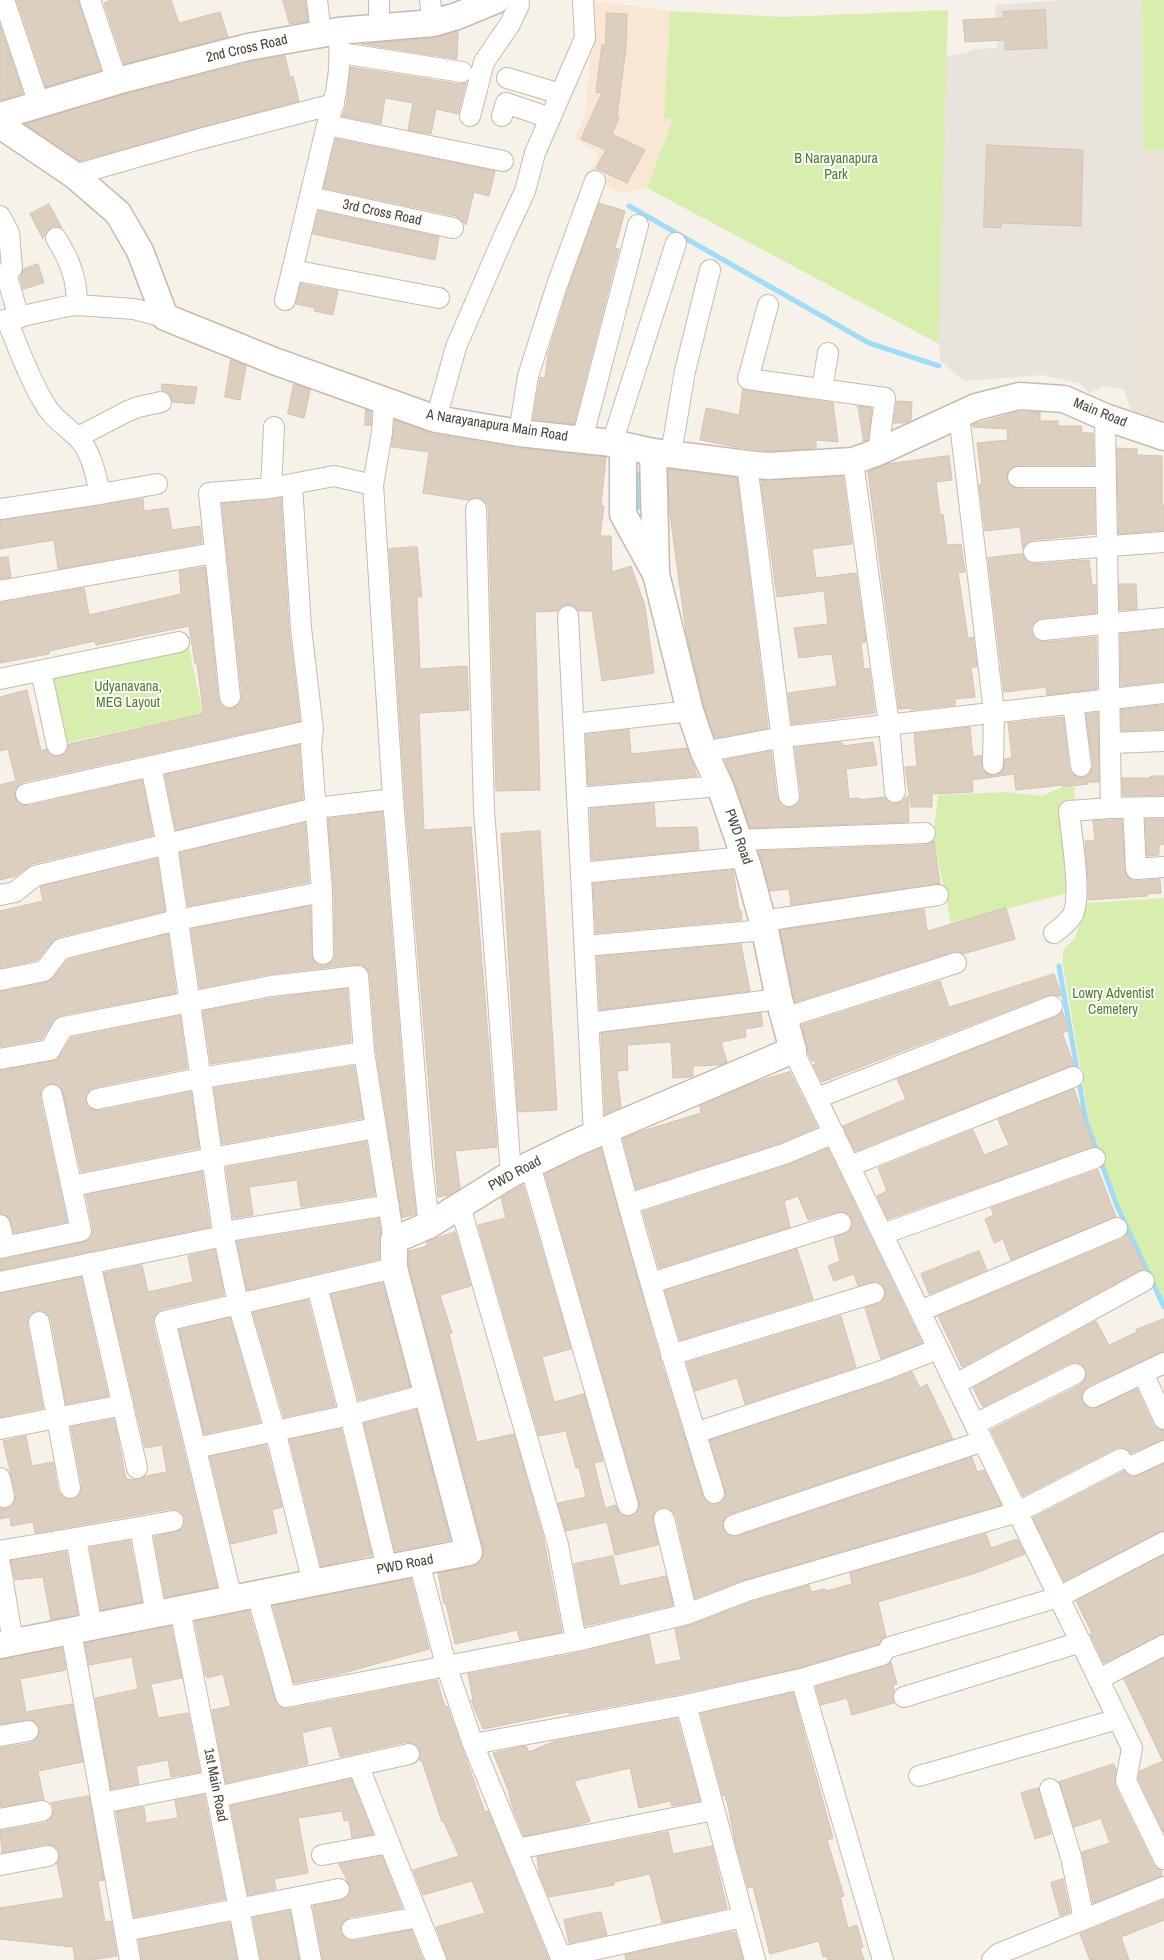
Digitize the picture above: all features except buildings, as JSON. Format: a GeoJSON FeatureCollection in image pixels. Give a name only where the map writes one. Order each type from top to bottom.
{"type":"FeatureCollection","features":[{"type":"Feature","properties":{"kind":"street"},"geometry":{"type":"LineString","coordinates":[[4,0],[39,104]]}},
{"type":"Feature","properties":{"kind":"street"},"geometry":{"type":"LineString","coordinates":[[90,0],[117,81]]}},
{"type":"Feature","properties":{"kind":"street"},"geometry":{"type":"LineString","coordinates":[[285,300],[327,125],[334,104],[333,39],[316,0]]}},
{"type":"Feature","properties":{"kind":"street"},"geometry":{"type":"LineString","coordinates":[[379,0],[379,26]]}},
{"type":"Feature","properties":{"kind":"street"},"geometry":{"type":"LineString","coordinates":[[470,116],[484,62],[510,24],[518,5],[518,0]]}},
{"type":"Feature","properties":{"kind":"street"},"geometry":{"type":"LineString","coordinates":[[436,419],[456,347],[525,191],[535,153],[586,38],[583,0]]}},
{"type":"Feature","properties":{"kind":"street","name":"2nd Cross Road"},"geometry":{"type":"LineString","coordinates":[[0,116],[117,81],[248,47],[333,39],[432,11],[457,16],[487,2]]}},
{"type":"Feature","properties":{"kind":"street"},"geometry":{"type":"LineString","coordinates":[[333,39],[462,72]]}},
{"type":"Feature","properties":{"kind":"street"},"geometry":{"type":"LineString","coordinates":[[512,73],[561,94]]}},
{"type":"Feature","properties":{"kind":"street"},"geometry":{"type":"LineString","coordinates":[[502,116],[506,103],[550,118]]}},
{"type":"Feature","properties":{"kind":"street"},"geometry":{"type":"LineString","coordinates":[[74,175],[200,139],[334,104]]}},
{"type":"Feature","properties":{"kind":"street"},"geometry":{"type":"LineString","coordinates":[[0,125],[74,175],[118,213],[140,250],[165,317]]}},
{"type":"Feature","properties":{"kind":"street"},"geometry":{"type":"LineString","coordinates":[[327,125],[503,161]]}},
{"type":"Feature","properties":{"kind":"street"},"geometry":{"type":"LineString","coordinates":[[519,432],[528,376],[557,285],[595,181]]}},
{"type":"Feature","properties":{"kind":"street","name":"3rd Cross Road"},"geometry":{"type":"LineString","coordinates":[[310,197],[453,228]]}},
{"type":"Feature","properties":{"kind":"street"},"geometry":{"type":"LineString","coordinates":[[0,216],[9,232],[12,268],[6,273],[9,320],[43,401],[55,419],[78,437],[85,446],[98,480],[100,494]]}},
{"type":"Feature","properties":{"kind":"street"},"geometry":{"type":"LineString","coordinates":[[582,440],[638,225]]}},
{"type":"Feature","properties":{"kind":"street"},"geometry":{"type":"LineString","coordinates":[[56,238],[68,258],[76,287],[77,305]]}},
{"type":"Feature","properties":{"kind":"street"},"geometry":{"type":"LineString","coordinates":[[618,445],[676,243]]}},
{"type":"Feature","properties":{"kind":"street"},"geometry":{"type":"LineString","coordinates":[[292,270],[439,298]]}},
{"type":"Feature","properties":{"kind":"street"},"geometry":{"type":"LineString","coordinates":[[656,574],[662,453],[710,270]]}},
{"type":"Feature","properties":{"kind":"street"},"geometry":{"type":"LineString","coordinates":[[9,320],[77,305],[134,308],[165,317]]}},
{"type":"Feature","properties":{"kind":"street"},"geometry":{"type":"LineString","coordinates":[[768,305],[748,379],[885,398],[878,452]]}},
{"type":"Feature","properties":{"kind":"street","name":"A Narayanapura Main Road"},"geometry":{"type":"LineString","coordinates":[[165,317],[274,361],[384,402],[436,419],[747,464],[768,466],[853,461],[878,452],[967,411]]}},
{"type":"Feature","properties":{"kind":"street"},"geometry":{"type":"LineString","coordinates":[[822,389],[828,353]]}},
{"type":"Feature","properties":{"kind":"street","name":"Main Road"},"geometry":{"type":"LineString","coordinates":[[967,411],[1019,396],[1064,399],[1105,417],[1164,437]]}},
{"type":"Feature","properties":{"kind":"street"},"geometry":{"type":"LineString","coordinates":[[78,437],[133,409],[161,402]]}},
{"type":"Feature","properties":{"kind":"street"},"geometry":{"type":"LineString","coordinates":[[384,402],[382,432],[373,484],[393,799],[422,1165],[429,1225]]}},
{"type":"Feature","properties":{"kind":"street"},"geometry":{"type":"LineString","coordinates":[[967,411],[994,712],[993,764]]}},
{"type":"Feature","properties":{"kind":"street"},"geometry":{"type":"LineString","coordinates":[[1105,417],[1111,808]]}},
{"type":"Feature","properties":{"kind":"street"},"geometry":{"type":"LineString","coordinates":[[270,488],[274,427]]}},
{"type":"Feature","properties":{"kind":"street","name":"PWD Road"},"geometry":{"type":"LineString","coordinates":[[6,1643],[469,1552],[394,1268],[394,1240],[429,1225],[521,1170],[601,1132],[793,1050],[764,925],[742,848],[690,711],[656,574],[623,514],[618,445]]}},
{"type":"Feature","properties":{"kind":"street"},"geometry":{"type":"LineString","coordinates":[[853,461],[889,726],[895,792]]}},
{"type":"Feature","properties":{"kind":"street"},"geometry":{"type":"LineString","coordinates":[[747,464],[790,796]]}},
{"type":"Feature","properties":{"kind":"street"},"geometry":{"type":"LineString","coordinates":[[230,698],[209,492],[270,488],[334,476],[373,484]]}},
{"type":"Feature","properties":{"kind":"street"},"geometry":{"type":"LineString","coordinates":[[1018,477],[1106,477]]}},
{"type":"Feature","properties":{"kind":"street"},"geometry":{"type":"LineString","coordinates":[[0,509],[157,484]]}},
{"type":"Feature","properties":{"kind":"street"},"geometry":{"type":"LineString","coordinates":[[292,485],[301,628],[313,730],[311,746],[322,892],[323,954]]}},
{"type":"Feature","properties":{"kind":"street"},"geometry":{"type":"LineString","coordinates":[[476,509],[484,810],[521,1170],[628,1505]]}},
{"type":"Feature","properties":{"kind":"street"},"geometry":{"type":"LineString","coordinates":[[1034,552],[1164,542]]}},
{"type":"Feature","properties":{"kind":"street"},"geometry":{"type":"LineString","coordinates":[[0,591],[214,553]]}},
{"type":"Feature","properties":{"kind":"street"},"geometry":{"type":"LineString","coordinates":[[568,616],[589,1023],[601,1132],[628,1204],[671,1355],[714,1493]]}},
{"type":"Feature","properties":{"kind":"street"},"geometry":{"type":"LineString","coordinates":[[1042,630],[1164,618]]}},
{"type":"Feature","properties":{"kind":"street"},"geometry":{"type":"LineString","coordinates":[[0,680],[179,642]]}},
{"type":"Feature","properties":{"kind":"street"},"geometry":{"type":"LineString","coordinates":[[41,671],[56,745]]}},
{"type":"Feature","properties":{"kind":"street"},"geometry":{"type":"LineString","coordinates":[[704,752],[783,737],[1164,693]]}},
{"type":"Feature","properties":{"kind":"street"},"geometry":{"type":"LineString","coordinates":[[1073,703],[1081,766]]}},
{"type":"Feature","properties":{"kind":"street"},"geometry":{"type":"LineString","coordinates":[[574,724],[690,711]]}},
{"type":"Feature","properties":{"kind":"street"},"geometry":{"type":"LineString","coordinates":[[26,794],[313,730]]}},
{"type":"Feature","properties":{"kind":"street"},"geometry":{"type":"LineString","coordinates":[[1110,743],[1164,741]]}},
{"type":"Feature","properties":{"kind":"street"},"geometry":{"type":"LineString","coordinates":[[151,766],[167,845],[224,1234],[238,1304],[275,1430],[313,1583]]}},
{"type":"Feature","properties":{"kind":"street"},"geometry":{"type":"LineString","coordinates":[[577,798],[720,786]]}},
{"type":"Feature","properties":{"kind":"street"},"geometry":{"type":"LineString","coordinates":[[0,896],[15,892],[35,876],[316,808],[393,799]]}},
{"type":"Feature","properties":{"kind":"street"},"geometry":{"type":"LineString","coordinates":[[1054,932],[1073,915],[1076,901],[1075,864],[1069,811],[1164,807]]}},
{"type":"Feature","properties":{"kind":"street"},"geometry":{"type":"LineString","coordinates":[[1133,808],[1136,869],[1164,867]]}},
{"type":"Feature","properties":{"kind":"street"},"geometry":{"type":"LineString","coordinates":[[581,873],[742,848],[925,833]]}},
{"type":"Feature","properties":{"kind":"street"},"geometry":{"type":"LineString","coordinates":[[0,980],[44,971],[61,949],[177,920],[322,892]]}},
{"type":"Feature","properties":{"kind":"street"},"geometry":{"type":"LineString","coordinates":[[585,946],[764,925],[938,895]]}},
{"type":"Feature","properties":{"kind":"street"},"geometry":{"type":"LineString","coordinates":[[589,1023],[782,1009],[956,963]]}},
{"type":"Feature","properties":{"kind":"street"},"geometry":{"type":"LineString","coordinates":[[0,1059],[50,1050],[63,1027],[271,986],[358,976],[364,1052],[394,1240]]}},
{"type":"Feature","properties":{"kind":"street"},"geometry":{"type":"LineString","coordinates":[[816,1098],[1052,1006]]}},
{"type":"Feature","properties":{"kind":"street"},"geometry":{"type":"LineString","coordinates":[[793,1050],[1132,1748],[1126,1781],[1164,1859]]}},
{"type":"Feature","properties":{"kind":"street"},"geometry":{"type":"LineString","coordinates":[[97,1099],[200,1078],[364,1052]]}},
{"type":"Feature","properties":{"kind":"street"},"geometry":{"type":"LineString","coordinates":[[850,1166],[1073,1077]]}},
{"type":"Feature","properties":{"kind":"street"},"geometry":{"type":"LineString","coordinates":[[0,1225],[2,1248],[82,1231],[52,1095]]}},
{"type":"Feature","properties":{"kind":"street"},"geometry":{"type":"LineString","coordinates":[[72,1186],[376,1128]]}},
{"type":"Feature","properties":{"kind":"street"},"geometry":{"type":"LineString","coordinates":[[628,1204],[784,1154],[834,1133]]}},
{"type":"Feature","properties":{"kind":"street"},"geometry":{"type":"LineString","coordinates":[[883,1234],[1095,1158]]}},
{"type":"Feature","properties":{"kind":"street"},"geometry":{"type":"LineString","coordinates":[[0,1282],[298,1218],[389,1205]]}},
{"type":"Feature","properties":{"kind":"street"},"geometry":{"type":"LineString","coordinates":[[460,1206],[558,1545],[576,1641]]}},
{"type":"Feature","properties":{"kind":"street"},"geometry":{"type":"LineString","coordinates":[[651,1283],[841,1223]]}},
{"type":"Feature","properties":{"kind":"street"},"geometry":{"type":"LineString","coordinates":[[920,1311],[1117,1228]]}},
{"type":"Feature","properties":{"kind":"street"},"geometry":{"type":"LineString","coordinates":[[90,1263],[137,1468]]}},
{"type":"Feature","properties":{"kind":"street"},"geometry":{"type":"LineString","coordinates":[[232,1599],[166,1321],[394,1268]]}},
{"type":"Feature","properties":{"kind":"street"},"geometry":{"type":"LineString","coordinates":[[956,1384],[1144,1281]]}},
{"type":"Feature","properties":{"kind":"street"},"geometry":{"type":"LineString","coordinates":[[316,1286],[388,1568]]}},
{"type":"Feature","properties":{"kind":"street"},"geometry":{"type":"LineString","coordinates":[[671,1355],[874,1293]]}},
{"type":"Feature","properties":{"kind":"street"},"geometry":{"type":"LineString","coordinates":[[39,1322],[70,1488]]}},
{"type":"Feature","properties":{"kind":"street"},"geometry":{"type":"LineString","coordinates":[[696,1433],[879,1372],[938,1349]]}},
{"type":"Feature","properties":{"kind":"street"},"geometry":{"type":"LineString","coordinates":[[1093,1397],[1164,1363]]}},
{"type":"Feature","properties":{"kind":"street"},"geometry":{"type":"LineString","coordinates":[[1143,1373],[1164,1419]]}},
{"type":"Feature","properties":{"kind":"street"},"geometry":{"type":"LineString","coordinates":[[734,1525],[979,1433],[1075,1374]]}},
{"type":"Feature","properties":{"kind":"street"},"geometry":{"type":"LineString","coordinates":[[196,1448],[350,1415],[428,1394]]}},
{"type":"Feature","properties":{"kind":"street"},"geometry":{"type":"LineString","coordinates":[[0,1429],[123,1405]]}},
{"type":"Feature","properties":{"kind":"street"},"geometry":{"type":"LineString","coordinates":[[257,1594],[286,1697],[576,1641],[687,1614],[748,1591],[1018,1512],[1127,1462],[1164,1451]]}},
{"type":"Feature","properties":{"kind":"street"},"geometry":{"type":"LineString","coordinates":[[664,1519],[687,1614]]}},
{"type":"Feature","properties":{"kind":"street"},"geometry":{"type":"LineString","coordinates":[[0,1552],[173,1521]]}},
{"type":"Feature","properties":{"kind":"street","name":"1st Main Road"},"geometry":{"type":"LineString","coordinates":[[140,1527],[168,1611],[216,1789],[249,1960]]}},
{"type":"Feature","properties":{"kind":"street"},"geometry":{"type":"LineString","coordinates":[[76,1538],[81,1629],[102,1803],[130,1960]]}},
{"type":"Feature","properties":{"kind":"street"},"geometry":{"type":"LineString","coordinates":[[473,1744],[686,1705],[801,1679],[1059,1597],[1164,1542]]}},
{"type":"Feature","properties":{"kind":"street"},"geometry":{"type":"LineString","coordinates":[[419,1562],[446,1665],[473,1744],[562,1958],[743,1917]]}},
{"type":"Feature","properties":{"kind":"street"},"geometry":{"type":"LineString","coordinates":[[0,1564],[6,1643]]}},
{"type":"Feature","properties":{"kind":"street"},"geometry":{"type":"LineString","coordinates":[[904,1697],[1081,1642]]}},
{"type":"Feature","properties":{"kind":"street"},"geometry":{"type":"LineString","coordinates":[[1099,1679],[1164,1645]]}},
{"type":"Feature","properties":{"kind":"street"},"geometry":{"type":"LineString","coordinates":[[801,1679],[883,1960]]}},
{"type":"Feature","properties":{"kind":"street"},"geometry":{"type":"LineString","coordinates":[[686,1705],[755,1960]]}},
{"type":"Feature","properties":{"kind":"street"},"geometry":{"type":"LineString","coordinates":[[919,1776],[1118,1719]]}},
{"type":"Feature","properties":{"kind":"street"},"geometry":{"type":"LineString","coordinates":[[0,1736],[28,1731]]}},
{"type":"Feature","properties":{"kind":"street"},"geometry":{"type":"LineString","coordinates":[[102,1803],[216,1789],[358,1765],[409,1754]]}},
{"type":"Feature","properties":{"kind":"street"},"geometry":{"type":"LineString","coordinates":[[358,1765],[436,1960]]}},
{"type":"Feature","properties":{"kind":"street"},"geometry":{"type":"LineString","coordinates":[[1050,1789],[1071,1857],[1084,1919]]}},
{"type":"Feature","properties":{"kind":"street"},"geometry":{"type":"LineString","coordinates":[[518,1849],[714,1810]]}},
{"type":"Feature","properties":{"kind":"street"},"geometry":{"type":"LineString","coordinates":[[0,1820],[42,1811]]}},
{"type":"Feature","properties":{"kind":"street"},"geometry":{"type":"LineString","coordinates":[[322,1855],[389,1843]]}},
{"type":"Feature","properties":{"kind":"street"},"geometry":{"type":"LineString","coordinates":[[0,1865],[48,1856]]}},
{"type":"Feature","properties":{"kind":"street"},"geometry":{"type":"LineString","coordinates":[[992,1960],[998,1954],[1164,1887]]}},
{"type":"Feature","properties":{"kind":"street"},"geometry":{"type":"LineString","coordinates":[[125,1931],[339,1889]]}},
{"type":"Feature","properties":{"kind":"street"},"geometry":{"type":"LineString","coordinates":[[299,1897],[310,1960]]}},
{"type":"Feature","properties":{"kind":"street"},"geometry":{"type":"LineString","coordinates":[[352,1929],[418,1917]]}},
{"type":"Feature","properties":{"kind":"shaded area"},"geometry":{"type":"Polygon","coordinates":[[[589,0],[670,11],[664,118],[673,119],[647,188],[619,193],[589,174],[600,155],[575,138],[585,116],[593,33],[589,0]]]}},
{"type":"Feature","properties":{"kind":"shaded area"},"geometry":{"type":"Polygon","coordinates":[[[1061,0],[1142,0],[1143,193],[1140,341],[1131,411],[1124,390],[1104,386],[1089,393],[1079,383],[1042,375],[964,381],[940,361],[946,56],[965,53],[974,49],[997,48],[995,5],[1061,0]]]}},
{"type":"Feature","properties":{"kind":"shaded area"},"geometry":{"type":"Polygon","coordinates":[[[1164,150],[1164,421],[1131,411],[1140,341],[1143,151],[1164,150]]]}},
{"type":"Feature","properties":{"kind":"green space"},"geometry":{"type":"Polygon","coordinates":[[[1142,0],[1164,0],[1164,150],[1143,151],[1142,0]]]}},
{"type":"Feature","properties":{"kind":"green space","name":"B Narayanapura Park"},"geometry":{"type":"Polygon","coordinates":[[[948,10],[939,344],[647,188],[673,119],[664,118],[670,11],[783,17],[948,10]]]}},
{"type":"Feature","properties":{"kind":"green space","name":"Udyanavana, MEG Layout"},"geometry":{"type":"Polygon","coordinates":[[[189,648],[203,714],[61,744],[47,678],[189,648]]]}},
{"type":"Feature","properties":{"kind":"green space"},"geometry":{"type":"Polygon","coordinates":[[[1075,787],[1068,893],[951,923],[933,836],[938,795],[1007,792],[1043,796],[1059,788],[1075,787]]]}},
{"type":"Feature","properties":{"kind":"green space","name":"Lowry Adventist Cemetery"},"geometry":{"type":"Polygon","coordinates":[[[1164,898],[1164,1303],[1118,1205],[1090,1126],[1063,965],[1063,950],[1075,938],[1087,903],[1164,898]]]}},
{"type":"Feature","properties":{"kind":"water"},"geometry":{"type":"Polygon","coordinates":[[[633,471],[648,473],[652,509],[629,510],[633,471]]]}},
{"type":"Feature","properties":{"kind":"waterway"},"geometry":{"type":"LineString","coordinates":[[629,206],[869,343],[939,366]]}},
{"type":"Feature","properties":{"kind":"waterway"},"geometry":{"type":"LineString","coordinates":[[1059,966],[1086,1121],[1117,1206],[1164,1307]]}}]}
